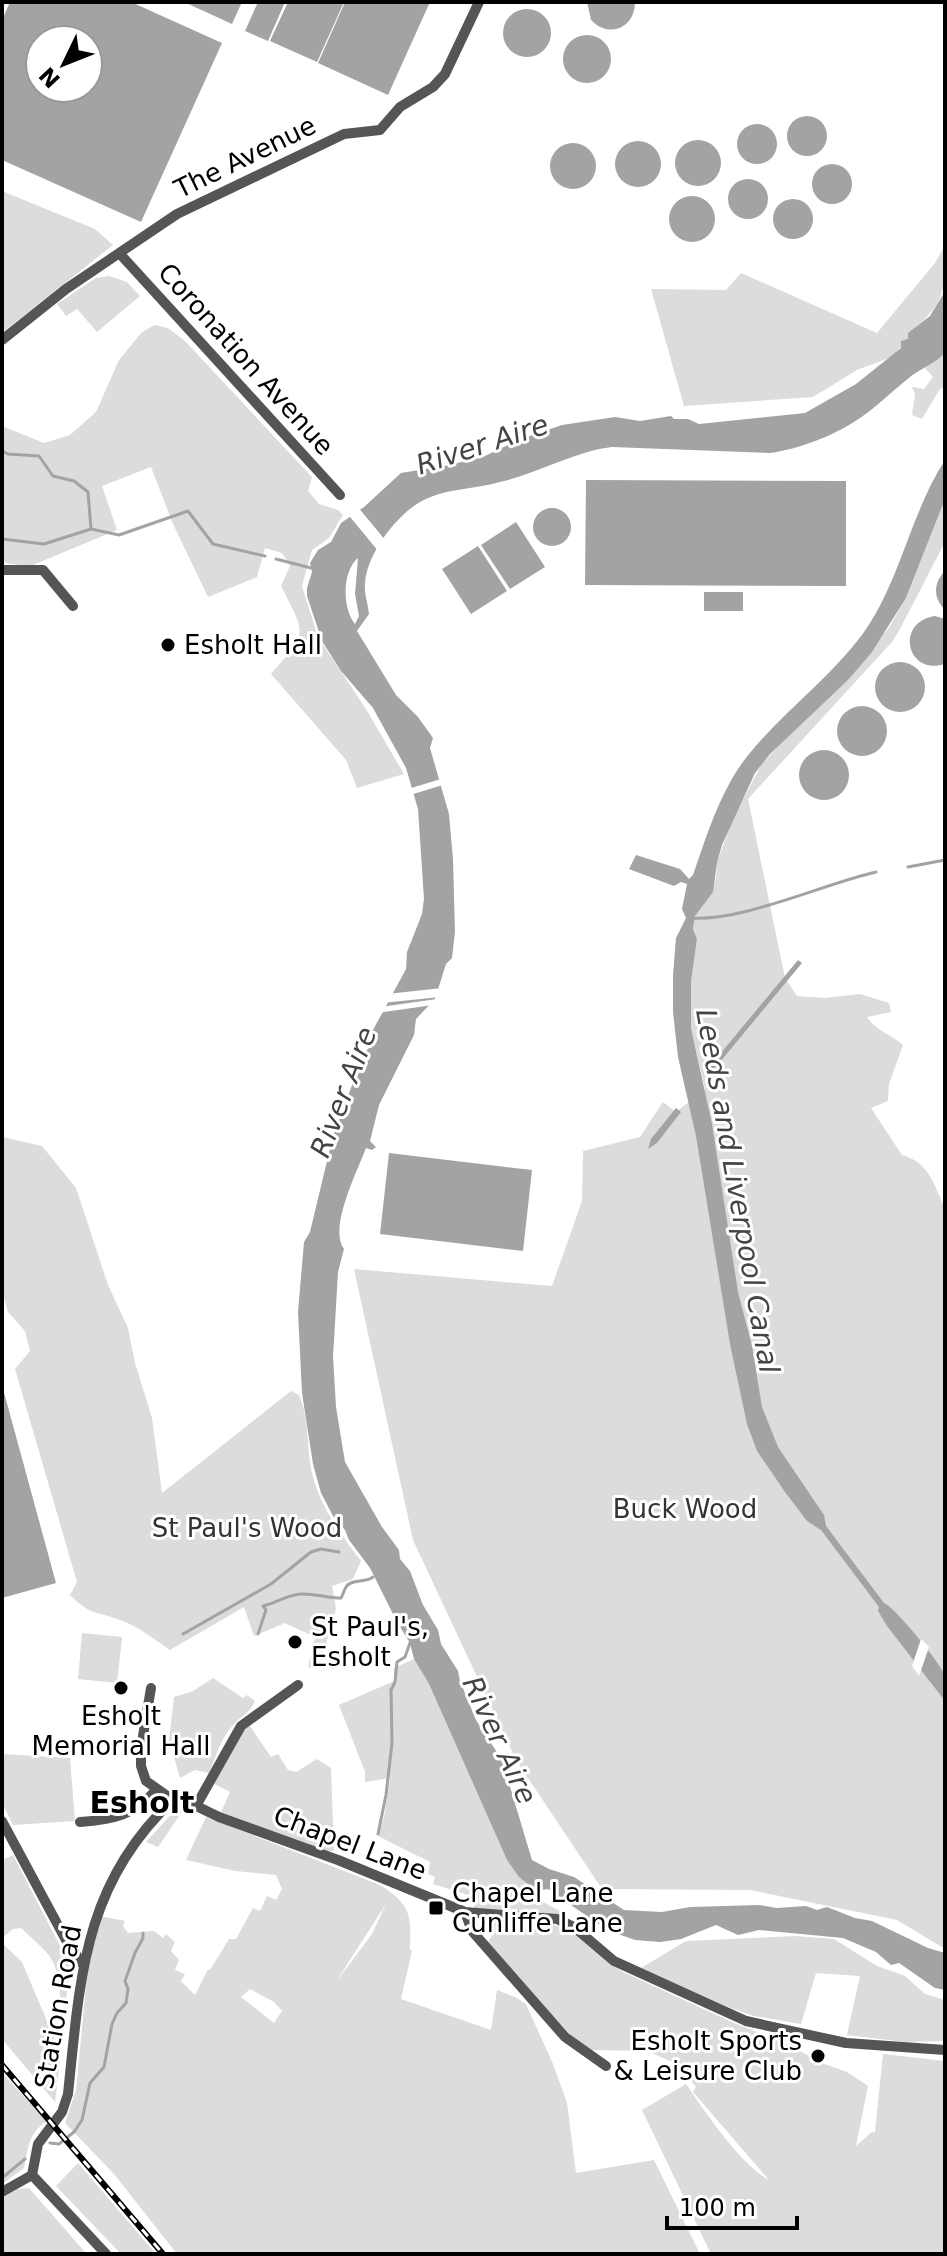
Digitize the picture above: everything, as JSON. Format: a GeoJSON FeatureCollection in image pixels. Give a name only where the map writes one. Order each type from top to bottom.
{"type":"FeatureCollection","features":[{"type":"Feature","properties":{"kind":"street","name":"The Avenue"},"geometry":{"type":"LineString","coordinates":[[2,340],[66,289],[177,214],[344,134],[380,130],[400,107],[433,87],[445,74],[479,2]]}},
{"type":"Feature","properties":{"kind":"street","name":"Coronation Avenue"},"geometry":{"type":"LineString","coordinates":[[120,254],[340,495]]}},
{"type":"Feature","properties":{"kind":"street"},"geometry":{"type":"LineString","coordinates":[[2,570],[43,570],[73,606]]}},
{"type":"Feature","properties":{"kind":"street"},"geometry":{"type":"LineString","coordinates":[[196,1806],[241,1726],[284,1689],[298,1685]]}},
{"type":"Feature","properties":{"kind":"street"},"geometry":{"type":"LineString","coordinates":[[80,1822],[119,1818],[134,1810],[156,1790],[146,1781],[141,1766],[151,1688]]}},
{"type":"Feature","properties":{"kind":"street","name":"Chapel Lane"},"geometry":{"type":"LineString","coordinates":[[156,1790],[173,1800],[178,1799],[338,1860],[465,1912],[557,1919],[574,1927],[614,1961],[746,2021],[846,2043],[945,2050]]}},
{"type":"Feature","properties":{"kind":"street","name":"Station Road"},"geometry":{"type":"LineString","coordinates":[[32,2175],[38,2144],[62,2112],[68,2094],[84,1966],[97,1910],[128,1853],[173,1800]]}},
{"type":"Feature","properties":{"kind":"street"},"geometry":{"type":"LineString","coordinates":[[2,1821],[59,1929],[84,1966]]}},
{"type":"Feature","properties":{"kind":"street"},"geometry":{"type":"LineString","coordinates":[[465,1912],[472,1931],[565,2037],[606,2066]]}},
{"type":"Feature","properties":{"kind":"street"},"geometry":{"type":"LineString","coordinates":[[2,2192],[32,2175],[106,2254]]}},
{"type":"Feature","properties":{"kind":"green space"},"geometry":{"type":"Polygon","coordinates":[[[2,191],[95,229],[113,245],[2,333],[2,191]]]}},
{"type":"Feature","properties":{"kind":"green space"},"geometry":{"type":"Polygon","coordinates":[[[945,246],[941,296],[892,357],[857,370],[813,397],[684,406],[651,289],[726,290],[741,273],[877,333],[935,263],[945,246]]]}},
{"type":"Feature","properties":{"kind":"green space"},"geometry":{"type":"Polygon","coordinates":[[[109,276],[127,282],[140,296],[97,332],[77,309],[66,316],[57,304],[96,278],[109,276]]]}},
{"type":"Feature","properties":{"kind":"green space"},"geometry":{"type":"Polygon","coordinates":[[[155,325],[168,328],[185,341],[312,477],[308,491],[319,504],[338,510],[343,515],[329,538],[312,550],[302,586],[318,637],[404,774],[357,788],[346,760],[271,674],[292,649],[300,633],[299,624],[281,586],[290,566],[282,553],[265,548],[257,577],[208,597],[173,524],[151,467],[102,486],[117,530],[28,567],[2,562],[2,426],[44,443],[70,435],[96,412],[119,360],[142,332],[155,325]]]}},
{"type":"Feature","properties":{"kind":"green space"},"geometry":{"type":"Polygon","coordinates":[[[945,353],[945,388],[940,389],[922,419],[912,415],[915,394],[912,387],[924,389],[933,377],[925,368],[945,353]]]}},
{"type":"Feature","properties":{"kind":"green space","name":"Buck Wood"},"geometry":{"type":"Polygon","coordinates":[[[945,499],[945,542],[892,642],[748,799],[785,978],[797,996],[824,998],[860,994],[889,1003],[891,1012],[867,1017],[903,1045],[889,1084],[888,1101],[871,1108],[902,1155],[925,1169],[945,1209],[945,1949],[897,1920],[750,1890],[602,1889],[516,1760],[413,1540],[354,1269],[552,1286],[582,1201],[583,1151],[640,1137],[663,1102],[676,1112],[705,1089],[691,1028],[691,982],[697,939],[693,929],[695,916],[716,880],[717,863],[732,821],[761,765],[790,733],[849,679],[890,626],[906,598],[945,499]]]}},
{"type":"Feature","properties":{"kind":"green space","name":"St Paul's Wood"},"geometry":{"type":"Polygon","coordinates":[[[2,1137],[42,1146],[76,1188],[108,1285],[128,1328],[152,1418],[162,1493],[291,1391],[299,1395],[317,1489],[337,1527],[361,1561],[353,1579],[332,1586],[336,1609],[322,1658],[318,1656],[311,1668],[308,1667],[315,1637],[285,1623],[254,1636],[244,1607],[170,1650],[133,1626],[88,1610],[70,1595],[77,1582],[15,1369],[30,1351],[25,1331],[8,1312],[2,1291],[2,1137]]]}},
{"type":"Feature","properties":{"kind":"green space"},"geometry":{"type":"Polygon","coordinates":[[[82,1633],[122,1637],[117,1683],[78,1679],[82,1633]]]}},
{"type":"Feature","properties":{"kind":"green space"},"geometry":{"type":"Polygon","coordinates":[[[414,1659],[429,1684],[507,1860],[527,1885],[536,1891],[531,1896],[560,1911],[558,1916],[535,1911],[474,1910],[474,1897],[433,1884],[435,1877],[428,1874],[430,1862],[378,1836],[390,1778],[365,1782],[365,1772],[339,1705],[394,1681],[394,1668],[414,1659]]]}},
{"type":"Feature","properties":{"kind":"green space"},"geometry":{"type":"Polygon","coordinates":[[[213,1678],[243,1698],[247,1695],[255,1701],[225,1736],[209,1773],[195,1770],[180,1778],[169,1740],[174,1697],[193,1691],[213,1678]]]}},
{"type":"Feature","properties":{"kind":"green space"},"geometry":{"type":"Polygon","coordinates":[[[250,1726],[271,1757],[278,1754],[288,1770],[296,1772],[317,1759],[331,1768],[334,1851],[326,1851],[221,1812],[230,1792],[214,1784],[243,1730],[250,1726]]]}},
{"type":"Feature","properties":{"kind":"green space"},"geometry":{"type":"Polygon","coordinates":[[[2,1754],[70,1758],[75,1821],[13,1825],[2,1803],[2,1754]]]}},
{"type":"Feature","properties":{"kind":"green space"},"geometry":{"type":"Polygon","coordinates":[[[186,1806],[158,1847],[146,1842],[177,1808],[186,1806]]]}},
{"type":"Feature","properties":{"kind":"green space"},"geometry":{"type":"Polygon","coordinates":[[[206,1817],[380,1885],[390,1892],[407,1911],[410,1927],[412,1951],[401,1999],[491,2030],[497,1990],[526,2004],[567,2103],[576,2173],[654,2160],[700,2254],[177,2254],[114,2174],[65,2123],[76,2090],[87,1975],[100,1916],[125,1921],[123,1926],[128,1933],[154,1931],[163,1938],[166,1934],[175,1942],[171,1951],[179,1960],[175,1970],[185,1974],[181,1981],[195,1995],[208,1969],[229,1939],[236,1939],[253,1908],[260,1911],[267,1896],[276,1900],[282,1889],[276,1875],[235,1871],[186,1860],[206,1817]],[[386,1904],[339,1977],[339,1978],[372,1934],[386,1904]],[[250,1989],[241,1997],[274,2023],[282,2011],[274,2002],[250,1989]]]}},
{"type":"Feature","properties":{"kind":"green space"},"geometry":{"type":"Polygon","coordinates":[[[13,1855],[71,1967],[65,2004],[61,2003],[55,1967],[41,1946],[21,1928],[13,1929],[2,1938],[2,1860],[13,1855]]]}},
{"type":"Feature","properties":{"kind":"green space"},"geometry":{"type":"Polygon","coordinates":[[[490,1919],[543,1923],[564,1928],[586,1941],[623,1972],[847,2072],[868,2086],[856,2146],[875,2132],[883,2054],[945,2061],[945,2254],[711,2254],[642,2110],[686,2084],[735,2150],[769,2180],[693,2092],[696,2087],[677,2064],[647,2051],[591,2050],[574,2039],[487,1944],[493,1934],[490,1919]]]}},
{"type":"Feature","properties":{"kind":"green space"},"geometry":{"type":"Polygon","coordinates":[[[795,1936],[834,1939],[877,1966],[905,1976],[925,1994],[945,2000],[945,2041],[905,2042],[847,2035],[860,1976],[816,1973],[801,2024],[754,2016],[728,2007],[641,1968],[686,1941],[795,1936]]]}},
{"type":"Feature","properties":{"kind":"green space"},"geometry":{"type":"Polygon","coordinates":[[[2,1943],[22,1962],[61,2054],[55,2102],[2,2039],[2,1943]]]}},
{"type":"Feature","properties":{"kind":"green space"},"geometry":{"type":"Polygon","coordinates":[[[2,2073],[47,2121],[32,2136],[24,2168],[2,2184],[2,2073]]]}},
{"type":"Feature","properties":{"kind":"green space"},"geometry":{"type":"Polygon","coordinates":[[[78,2163],[156,2254],[121,2254],[56,2186],[78,2163]]]}},
{"type":"Feature","properties":{"kind":"green space"},"geometry":{"type":"Polygon","coordinates":[[[29,2188],[87,2254],[2,2254],[2,2198],[18,2189],[29,2188]]]}},
{"type":"Feature","properties":{"kind":"shaded area"},"geometry":{"type":"Polygon","coordinates":[[[10,2],[131,2],[222,43],[141,222],[2,160],[2,20],[10,2]]]}},
{"type":"Feature","properties":{"kind":"shaded area"},"geometry":{"type":"Polygon","coordinates":[[[184,2],[242,2],[232,24],[184,2]]]}},
{"type":"Feature","properties":{"kind":"shaded area"},"geometry":{"type":"Polygon","coordinates":[[[258,2],[285,2],[268,41],[245,31],[258,2]]]}},
{"type":"Feature","properties":{"kind":"shaded area"},"geometry":{"type":"Polygon","coordinates":[[[288,2],[344,2],[317,62],[270,41],[288,2]]]}},
{"type":"Feature","properties":{"kind":"shaded area"},"geometry":{"type":"Polygon","coordinates":[[[345,2],[430,2],[388,95],[318,63],[345,2]]]}},
{"type":"Feature","properties":{"kind":"shaded area"},"geometry":{"type":"Polygon","coordinates":[[[587,2],[635,2],[631,18],[613,30],[598,26],[591,20],[587,2]]]}},
{"type":"Feature","properties":{"kind":"shaded area"},"geometry":{"type":"Polygon","coordinates":[[[527,9],[536,10],[544,16],[550,24],[550,42],[544,50],[536,56],[527,57],[518,56],[510,50],[504,42],[503,33],[504,24],[510,16],[518,10],[527,9]]]}},
{"type":"Feature","properties":{"kind":"shaded area"},"geometry":{"type":"Polygon","coordinates":[[[587,35],[596,36],[604,42],[610,50],[610,68],[604,76],[596,82],[587,83],[578,82],[570,76],[564,68],[563,59],[564,50],[570,42],[578,36],[587,35]]]}},
{"type":"Feature","properties":{"kind":"shaded area"},"geometry":{"type":"Polygon","coordinates":[[[807,116],[821,122],[827,136],[821,150],[807,156],[793,150],[787,136],[793,122],[807,116]]]}},
{"type":"Feature","properties":{"kind":"shaded area"},"geometry":{"type":"Polygon","coordinates":[[[757,124],[771,130],[777,144],[771,158],[757,164],[743,158],[737,144],[743,130],[757,124]]]}},
{"type":"Feature","properties":{"kind":"shaded area"},"geometry":{"type":"Polygon","coordinates":[[[698,140],[714,147],[721,163],[714,179],[698,186],[682,179],[675,163],[682,147],[698,140]]]}},
{"type":"Feature","properties":{"kind":"shaded area"},"geometry":{"type":"Polygon","coordinates":[[[638,141],[654,148],[661,164],[654,180],[638,187],[622,180],[615,164],[622,148],[638,141]]]}},
{"type":"Feature","properties":{"kind":"shaded area"},"geometry":{"type":"Polygon","coordinates":[[[573,143],[589,150],[596,166],[589,182],[573,189],[557,182],[550,166],[557,150],[573,143]]]}},
{"type":"Feature","properties":{"kind":"shaded area"},"geometry":{"type":"Polygon","coordinates":[[[832,164],[846,170],[852,184],[846,198],[832,204],[818,198],[812,184],[818,170],[832,164]]]}},
{"type":"Feature","properties":{"kind":"shaded area"},"geometry":{"type":"Polygon","coordinates":[[[748,179],[762,185],[768,199],[762,213],[748,219],[734,213],[728,199],[734,185],[748,179]]]}},
{"type":"Feature","properties":{"kind":"shaded area"},"geometry":{"type":"Polygon","coordinates":[[[692,196],[708,203],[715,219],[708,235],[692,242],[676,235],[669,219],[676,203],[692,196]]]}},
{"type":"Feature","properties":{"kind":"shaded area"},"geometry":{"type":"Polygon","coordinates":[[[793,199],[807,205],[813,219],[807,233],[793,239],[779,233],[773,219],[779,205],[793,199]]]}},
{"type":"Feature","properties":{"kind":"shaded area","name":"River Aire"},"geometry":{"type":"Polygon","coordinates":[[[945,291],[945,353],[864,415],[827,436],[770,453],[599,449],[513,479],[428,498],[396,522],[371,559],[365,584],[369,614],[357,631],[396,695],[433,738],[430,748],[449,814],[455,932],[452,958],[446,964],[435,999],[416,1019],[414,1035],[379,1105],[370,1141],[376,1147],[372,1150],[366,1148],[346,1199],[340,1227],[344,1249],[338,1272],[333,1357],[336,1407],[345,1462],[382,1527],[399,1550],[400,1559],[410,1571],[423,1605],[438,1630],[441,1644],[458,1671],[476,1720],[502,1760],[532,1860],[574,1877],[624,1910],[662,1912],[690,1907],[806,1906],[817,1910],[827,1907],[872,1921],[945,1953],[945,1990],[935,1988],[899,1963],[891,1965],[876,1952],[843,1938],[759,1930],[738,1935],[716,1925],[681,1939],[660,1942],[635,1940],[607,1930],[548,1889],[536,1891],[519,1877],[507,1860],[429,1684],[414,1659],[410,1643],[370,1568],[333,1516],[321,1493],[313,1464],[302,1393],[298,1312],[304,1242],[310,1232],[333,1136],[364,1053],[369,1048],[373,1030],[406,969],[407,952],[422,914],[424,899],[418,809],[406,768],[373,708],[341,671],[322,641],[307,596],[312,572],[310,563],[318,550],[331,542],[341,523],[364,507],[401,473],[483,457],[518,440],[562,425],[615,417],[640,421],[671,416],[699,424],[805,413],[856,384],[901,348],[901,341],[908,339],[908,333],[930,316],[945,291]],[[358,558],[349,572],[346,590],[348,609],[355,624],[359,616],[355,594],[358,558]]]}},
{"type":"Feature","properties":{"kind":"shaded area"},"geometry":{"type":"Polygon","coordinates":[[[945,460],[945,499],[906,598],[872,652],[849,679],[770,754],[755,773],[722,845],[713,892],[695,916],[693,929],[697,939],[691,982],[691,1028],[712,1124],[738,1292],[752,1346],[762,1407],[778,1447],[824,1515],[826,1526],[884,1603],[907,1625],[942,1670],[946,1679],[945,1701],[887,1626],[878,1611],[879,1607],[821,1530],[807,1521],[757,1451],[747,1424],[730,1344],[696,1136],[678,1057],[673,975],[676,938],[686,918],[682,909],[687,884],[681,882],[674,886],[629,869],[636,855],[680,869],[689,879],[693,875],[716,812],[739,767],[762,739],[849,651],[875,615],[945,460]]]}},
{"type":"Feature","properties":{"kind":"shaded area"},"geometry":{"type":"Polygon","coordinates":[[[586,480],[846,481],[846,586],[585,585],[586,480]]]}},
{"type":"Feature","properties":{"kind":"shaded area"},"geometry":{"type":"Polygon","coordinates":[[[552,508],[565,514],[571,527],[565,540],[552,546],[539,540],[533,527],[539,514],[552,508]]]}},
{"type":"Feature","properties":{"kind":"shaded area"},"geometry":{"type":"Polygon","coordinates":[[[516,522],[545,567],[510,589],[481,545],[516,522]]]}},
{"type":"Feature","properties":{"kind":"shaded area"},"geometry":{"type":"Polygon","coordinates":[[[478,546],[507,591],[471,614],[442,569],[478,546]]]}},
{"type":"Feature","properties":{"kind":"shaded area"},"geometry":{"type":"Polygon","coordinates":[[[945,571],[945,610],[938,601],[936,590],[938,580],[945,571]]]}},
{"type":"Feature","properties":{"kind":"shaded area"},"geometry":{"type":"Polygon","coordinates":[[[704,592],[743,592],[743,611],[704,611],[704,592]]]}},
{"type":"Feature","properties":{"kind":"shaded area"},"geometry":{"type":"Polygon","coordinates":[[[935,616],[945,619],[945,664],[932,666],[914,656],[910,637],[922,620],[935,616]]]}},
{"type":"Feature","properties":{"kind":"shaded area"},"geometry":{"type":"Polygon","coordinates":[[[900,662],[918,669],[925,687],[918,705],[900,712],[882,705],[875,687],[882,669],[900,662]]]}},
{"type":"Feature","properties":{"kind":"shaded area"},"geometry":{"type":"Polygon","coordinates":[[[862,706],[880,713],[887,731],[880,749],[862,756],[844,749],[837,731],[844,713],[862,706]]]}},
{"type":"Feature","properties":{"kind":"shaded area"},"geometry":{"type":"Polygon","coordinates":[[[824,750],[842,757],[849,775],[842,793],[824,800],[806,793],[799,775],[806,757],[824,750]]]}},
{"type":"Feature","properties":{"kind":"shaded area"},"geometry":{"type":"Polygon","coordinates":[[[798,960],[802,963],[710,1074],[706,1071],[798,960]]]}},
{"type":"Feature","properties":{"kind":"shaded area"},"geometry":{"type":"Polygon","coordinates":[[[676,1108],[681,1112],[657,1143],[648,1149],[651,1139],[676,1108]]]}},
{"type":"Feature","properties":{"kind":"shaded area"},"geometry":{"type":"Polygon","coordinates":[[[389,1153],[532,1170],[523,1251],[380,1234],[389,1153]]]}},
{"type":"Feature","properties":{"kind":"shaded area"},"geometry":{"type":"Polygon","coordinates":[[[2,1385],[56,1583],[2,1598],[2,1385]]]}},
{"type":"Feature","properties":{"kind":"pier"},"geometry":{"type":"Polygon","coordinates":[[[357,506],[386,541],[379,552],[346,512],[357,506]]]}},
{"type":"Feature","properties":{"kind":"pier"},"geometry":{"type":"Polygon","coordinates":[[[444,778],[446,784],[410,795],[408,789],[444,778]]]}},
{"type":"Feature","properties":{"kind":"pier"},"geometry":{"type":"Polygon","coordinates":[[[442,988],[440,997],[382,1003],[387,994],[442,988]]]}},
{"type":"Feature","properties":{"kind":"pier"},"geometry":{"type":"Polygon","coordinates":[[[437,999],[433,1005],[377,1013],[380,1007],[437,999]]]}},
{"type":"Feature","properties":{"kind":"pier"},"geometry":{"type":"Polygon","coordinates":[[[921,1639],[929,1647],[919,1676],[912,1666],[921,1639]]]}},
{"type":"Feature","properties":{"kind":"waterway"},"geometry":{"type":"LineString","coordinates":[[2,451],[39,456],[53,476],[74,481],[88,492],[91,529]]}},
{"type":"Feature","properties":{"kind":"waterway"},"geometry":{"type":"LineString","coordinates":[[2,539],[44,544],[91,529],[119,535],[188,511],[213,544],[265,556]]}},
{"type":"Feature","properties":{"kind":"waterway"},"geometry":{"type":"LineString","coordinates":[[276,559],[311,568]]}},
{"type":"Feature","properties":{"kind":"waterway"},"geometry":{"type":"LineString","coordinates":[[908,867],[945,860]]}},
{"type":"Feature","properties":{"kind":"waterway"},"geometry":{"type":"LineString","coordinates":[[690,918],[734,914],[876,872]]}},
{"type":"Feature","properties":{"kind":"waterway"},"geometry":{"type":"LineString","coordinates":[[183,1634],[271,1584],[311,1552],[321,1549],[339,1552]]}},
{"type":"Feature","properties":{"kind":"waterway"},"geometry":{"type":"LineString","coordinates":[[258,1634],[266,1610],[263,1606],[300,1594],[341,1598],[348,1585],[373,1577]]}},
{"type":"Feature","properties":{"kind":"waterway"},"geometry":{"type":"LineString","coordinates":[[378,1834],[392,1743],[391,1690],[397,1662],[405,1657],[410,1643]]}},
{"type":"Feature","properties":{"kind":"waterway"},"geometry":{"type":"LineString","coordinates":[[50,2143],[59,2144],[74,2132],[82,2120],[90,2083],[104,2067],[112,2024],[126,2003],[128,1989],[125,1981],[143,1933]]}},
{"type":"Feature","properties":{"kind":"waterway"},"geometry":{"type":"LineString","coordinates":[[2,2178],[25,2159]]}},
{"type":"Feature","properties":{"kind":"railway"},"geometry":{"type":"LineString","coordinates":[[2,2065],[163,2254]]}},
{"type":"Feature","properties":{"kind":"place","name":"Esholt Hall"},"geometry":{"type":"Point","coordinates":[168,645]}},
{"type":"Feature","properties":{"kind":"place","name":"St Paul's, Esholt"},"geometry":{"type":"Point","coordinates":[295,1642]}},
{"type":"Feature","properties":{"kind":"place","name":"Esholt Memorial Hall"},"geometry":{"type":"Point","coordinates":[121,1688]}},
{"type":"Feature","properties":{"kind":"place","name":"Chapel Lane Cunliffe Lane"},"geometry":{"type":"Point","coordinates":[436,1908]}},
{"type":"Feature","properties":{"kind":"place","name":"Esholt Sports & Leisure Club"},"geometry":{"type":"Point","coordinates":[818,2056]}},
{"type":"Feature","properties":{"kind":"district","name":"Esholt"},"geometry":{"type":"Point","coordinates":[142,1803]}},
{"type":"Feature","properties":{"kind":"water label","name":"Leeds and Liverpool Canal"},"geometry":{"type":"Point","coordinates":[738,1191]}}]}
